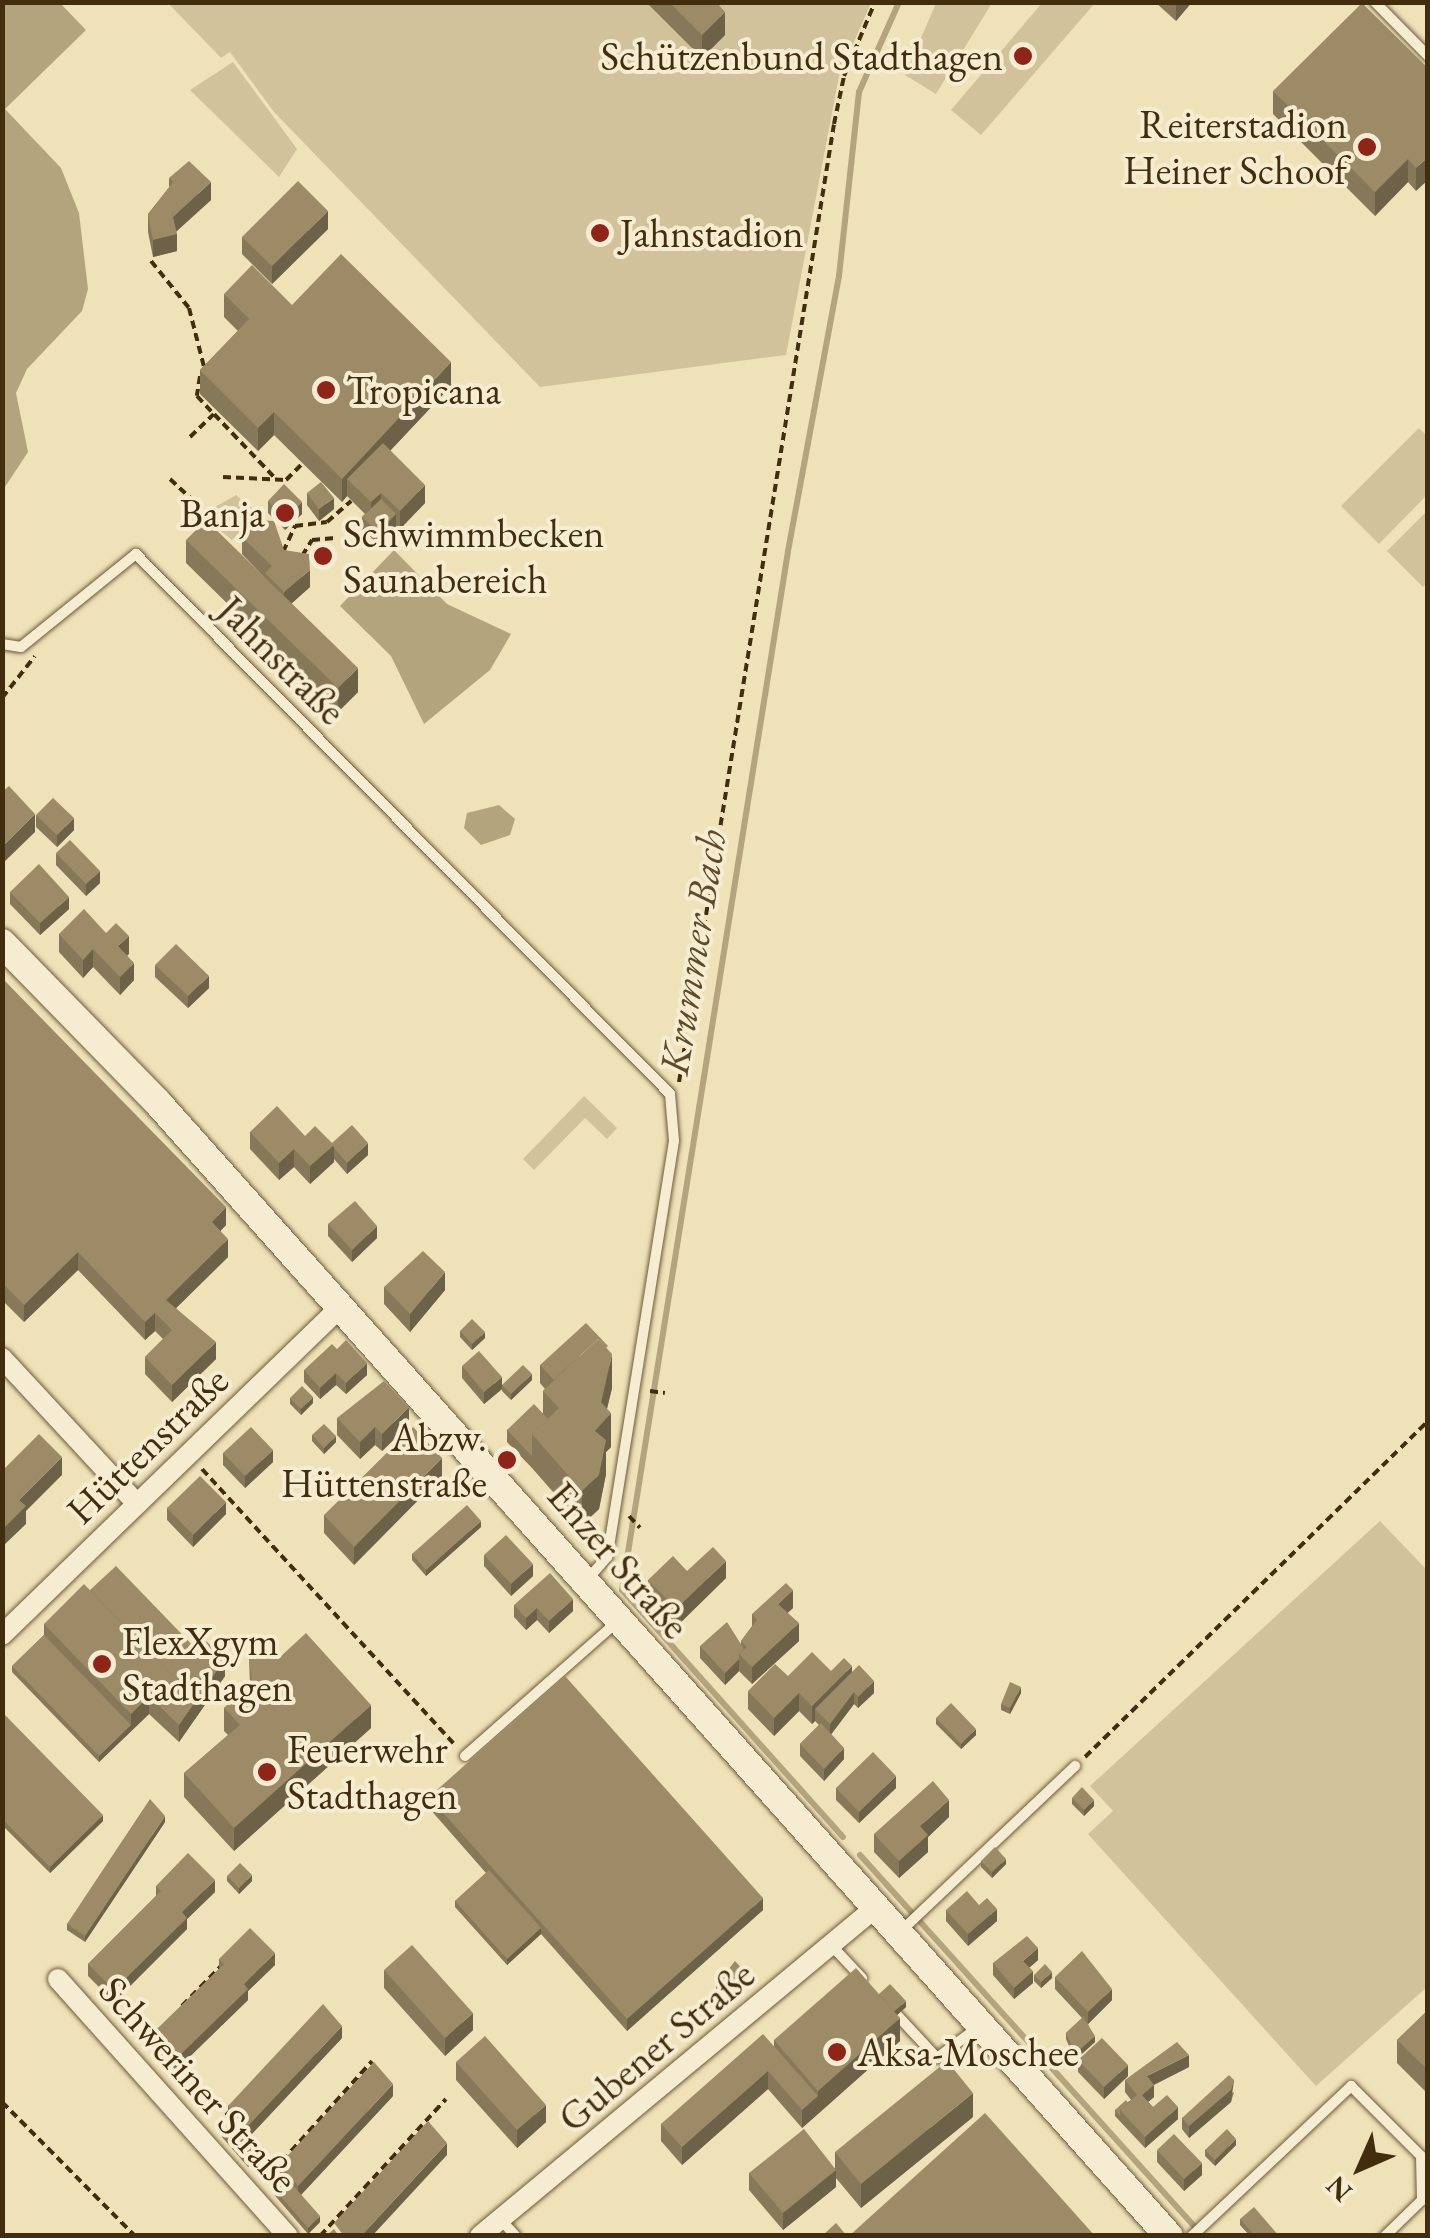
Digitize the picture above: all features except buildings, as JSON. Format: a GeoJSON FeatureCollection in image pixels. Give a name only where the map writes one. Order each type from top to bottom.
{"type":"FeatureCollection","features":[{"type":"Feature","properties":{"kind":"main road","name":"Enzer Straße"},"geometry":{"type":"LineString","coordinates":[[2,943],[341,1306],[874,1908],[910,1923],[980,2025],[1169,2236]]}},
{"type":"Feature","properties":{"kind":"street","name":"Hüttenstraße"},"geometry":{"type":"LineString","coordinates":[[2,1635],[341,1306]]}},
{"type":"Feature","properties":{"kind":"street"},"geometry":{"type":"LineString","coordinates":[[2,1358],[137,1504]]}},
{"type":"Feature","properties":{"kind":"street","name":"Gubener Straße"},"geometry":{"type":"LineString","coordinates":[[480,2236],[874,1908]]}},
{"type":"Feature","properties":{"kind":"street","name":"Schweriner Straße"},"geometry":{"type":"LineString","coordinates":[[58,1979],[288,2236]]}},
{"type":"Feature","properties":{"kind":"lane"},"geometry":{"type":"LineString","coordinates":[[1376,2],[1428,56]]}},
{"type":"Feature","properties":{"kind":"lane","name":"Jahnstraße"},"geometry":{"type":"LineString","coordinates":[[2,644],[22,647],[136,554],[670,1094]]}},
{"type":"Feature","properties":{"kind":"lane"},"geometry":{"type":"LineString","coordinates":[[586,1582],[607,1557],[674,1141],[670,1094]]}},
{"type":"Feature","properties":{"kind":"lane"},"geometry":{"type":"LineString","coordinates":[[465,1756],[618,1621]]}},
{"type":"Feature","properties":{"kind":"lane"},"geometry":{"type":"LineString","coordinates":[[910,1923],[1075,1766]]}},
{"type":"Feature","properties":{"kind":"lane"},"geometry":{"type":"LineString","coordinates":[[832,1946],[868,1985]]}},
{"type":"Feature","properties":{"kind":"lane"},"geometry":{"type":"LineString","coordinates":[[897,2015],[937,2058],[980,2025]]}},
{"type":"Feature","properties":{"kind":"lane"},"geometry":{"type":"LineString","coordinates":[[1192,2235],[1351,2086],[1421,2156],[1422,2200],[1385,2236]]}},
{"type":"Feature","properties":{"kind":"lane"},"geometry":{"type":"LineString","coordinates":[[500,2219],[516,2236]]}},
{"type":"Feature","properties":{"kind":"path"},"geometry":{"type":"LineString","coordinates":[[670,1094],[682,1078],[691,1030],[834,124],[844,76],[875,2]]}},
{"type":"Feature","properties":{"kind":"path"},"geometry":{"type":"LineString","coordinates":[[150,261],[189,308],[204,354],[197,396],[276,479]]}},
{"type":"Feature","properties":{"kind":"path"},"geometry":{"type":"LineString","coordinates":[[190,437],[214,414]]}},
{"type":"Feature","properties":{"kind":"path"},"geometry":{"type":"LineString","coordinates":[[223,477],[286,480],[303,463]]}},
{"type":"Feature","properties":{"kind":"path"},"geometry":{"type":"LineString","coordinates":[[170,480],[195,502]]}},
{"type":"Feature","properties":{"kind":"path"},"geometry":{"type":"LineString","coordinates":[[283,562],[295,526],[327,522],[352,501]]}},
{"type":"Feature","properties":{"kind":"path"},"geometry":{"type":"LineString","coordinates":[[297,559],[312,540],[336,538]]}},
{"type":"Feature","properties":{"kind":"path"},"geometry":{"type":"LineString","coordinates":[[2,698],[36,660],[32,637]]}},
{"type":"Feature","properties":{"kind":"path"},"geometry":{"type":"LineString","coordinates":[[642,1390],[665,1393]]}},
{"type":"Feature","properties":{"kind":"path"},"geometry":{"type":"LineString","coordinates":[[1075,1766],[1428,1421]]}},
{"type":"Feature","properties":{"kind":"path"},"geometry":{"type":"LineString","coordinates":[[188,1455],[465,1756]]}},
{"type":"Feature","properties":{"kind":"path"},"geometry":{"type":"LineString","coordinates":[[630,1517],[640,1528]]}},
{"type":"Feature","properties":{"kind":"path"},"geometry":{"type":"LineString","coordinates":[[170,2018],[224,1962]]}},
{"type":"Feature","properties":{"kind":"path"},"geometry":{"type":"LineString","coordinates":[[252,2195],[372,2060]]}},
{"type":"Feature","properties":{"kind":"path"},"geometry":{"type":"LineString","coordinates":[[203,2141],[242,2097]]}},
{"type":"Feature","properties":{"kind":"path"},"geometry":{"type":"LineString","coordinates":[[320,2236],[446,2099]]}},
{"type":"Feature","properties":{"kind":"path"},"geometry":{"type":"LineString","coordinates":[[2,2102],[134,2236]]}},
{"type":"Feature","properties":{"kind":"shaded area"},"geometry":{"type":"Polygon","coordinates":[[[3,2],[60,3],[86,30],[5,109],[61,168],[79,213],[88,289],[82,311],[27,369],[16,393],[28,452],[3,490],[3,2]]]}},
{"type":"Feature","properties":{"kind":"shaded area","name":"Jahnstadion"},"geometry":{"type":"Polygon","coordinates":[[[168,3],[871,3],[839,76],[786,355],[540,387],[274,112],[230,52],[221,58],[168,3]]]}},
{"type":"Feature","properties":{"kind":"shaded area"},"geometry":{"type":"Polygon","coordinates":[[[936,3],[992,3],[936,94],[905,75],[936,3]]]}},
{"type":"Feature","properties":{"kind":"shaded area","name":"Schützenbund Stadthagen"},"geometry":{"type":"Polygon","coordinates":[[[1042,3],[1095,3],[981,135],[951,110],[1042,3]]]}},
{"type":"Feature","properties":{"kind":"shaded area"},"geometry":{"type":"Polygon","coordinates":[[[233,62],[297,149],[279,177],[190,90],[233,62]]]}},
{"type":"Feature","properties":{"kind":"shaded area"},"geometry":{"type":"Polygon","coordinates":[[[1419,428],[1427,436],[1427,495],[1379,544],[1341,506],[1419,428]]]}},
{"type":"Feature","properties":{"kind":"shaded area"},"geometry":{"type":"Polygon","coordinates":[[[236,495],[258,513],[232,540],[201,515],[236,495]]]}},
{"type":"Feature","properties":{"kind":"shaded area"},"geometry":{"type":"Polygon","coordinates":[[[1427,511],[1427,582],[1423,587],[1387,551],[1427,511]]]}},
{"type":"Feature","properties":{"kind":"shaded area"},"geometry":{"type":"Polygon","coordinates":[[[394,550],[447,604],[511,634],[490,670],[424,724],[391,656],[340,606],[394,550]]]}},
{"type":"Feature","properties":{"kind":"shaded area"},"geometry":{"type":"Polygon","coordinates":[[[499,805],[515,819],[510,835],[481,845],[464,828],[467,813],[499,805]]]}},
{"type":"Feature","properties":{"kind":"shaded area"},"geometry":{"type":"Polygon","coordinates":[[[584,1096],[617,1128],[607,1139],[585,1118],[534,1170],[523,1159],[584,1096]]]}},
{"type":"Feature","properties":{"kind":"shaded area"},"geometry":{"type":"Polygon","coordinates":[[[1380,1521],[1427,1570],[1427,1987],[1316,2086],[1088,1834],[1113,1811],[1090,1786],[1380,1521]]]}},
{"type":"Feature","properties":{"kind":"waterway","name":"Krummer Bach"},"geometry":{"type":"LineString","coordinates":[[843,1837],[622,1590],[788,551],[839,276],[859,92],[899,2]]}},
{"type":"Feature","properties":{"kind":"waterway","name":"Krummer Bach"},"geometry":{"type":"LineString","coordinates":[[860,1855],[1203,2236]]}},
{"type":"Feature","properties":{"kind":"place","name":"Schützenbund Stadthagen"},"geometry":{"type":"Point","coordinates":[1023,56]}},
{"type":"Feature","properties":{"kind":"place","name":"Reiterstadion Heiner Schoof"},"geometry":{"type":"Point","coordinates":[1367,147]}},
{"type":"Feature","properties":{"kind":"place","name":"Jahnstadion"},"geometry":{"type":"Point","coordinates":[600,233]}},
{"type":"Feature","properties":{"kind":"place","name":"Tropicana"},"geometry":{"type":"Point","coordinates":[326,390]}},
{"type":"Feature","properties":{"kind":"place","name":"Banja"},"geometry":{"type":"Point","coordinates":[285,513]}},
{"type":"Feature","properties":{"kind":"place","name":"Schwimmbecken Saunabereich"},"geometry":{"type":"Point","coordinates":[323,556]}},
{"type":"Feature","properties":{"kind":"place","name":"Abzw. Hüttenstraße"},"geometry":{"type":"Point","coordinates":[507,1460]}},
{"type":"Feature","properties":{"kind":"place","name":"FlexXgym Stadthagen"},"geometry":{"type":"Point","coordinates":[102,1664]}},
{"type":"Feature","properties":{"kind":"place","name":"Feuerwehr Stadthagen"},"geometry":{"type":"Point","coordinates":[267,1772]}},
{"type":"Feature","properties":{"kind":"place","name":"Aksa-Moschee"},"geometry":{"type":"Point","coordinates":[837,2052]}}]}
